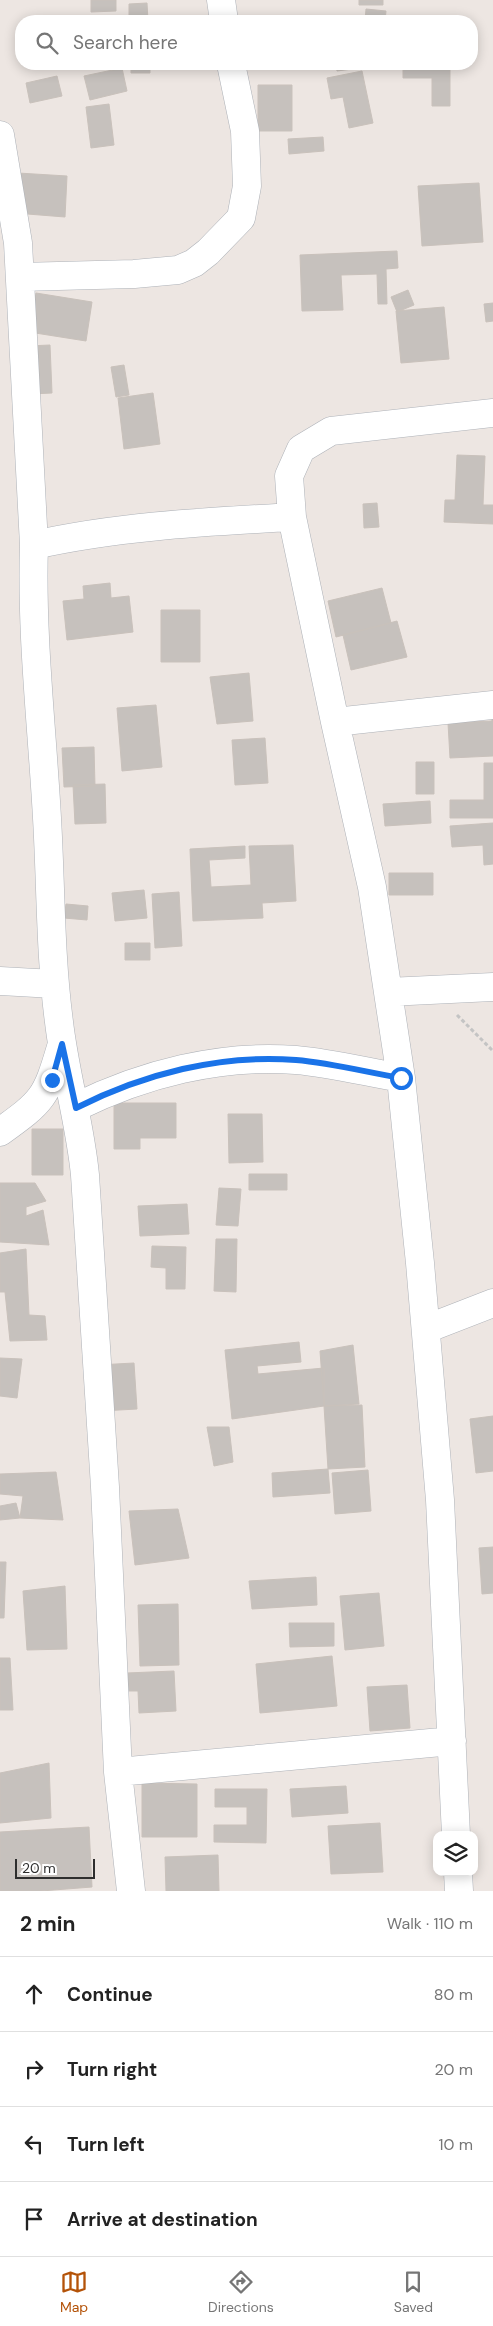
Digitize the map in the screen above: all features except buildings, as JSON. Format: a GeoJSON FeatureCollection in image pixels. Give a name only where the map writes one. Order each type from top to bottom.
{"type":"FeatureCollection","features":[{"type":"Feature","properties":{"kind":"street"},"geometry":{"type":"LineString","coordinates":[[221,0],[223,15]]}},
{"type":"Feature","properties":{"kind":"street"},"geometry":{"type":"LineString","coordinates":[[20,278],[134,274],[178,270],[208,252],[241,218],[247,186],[245,131],[232,70]]}},
{"type":"Feature","properties":{"kind":"street"},"geometry":{"type":"LineString","coordinates":[[0,135],[15,216],[20,278],[34,545],[32,594],[47,820],[54,984],[62,1044],[76,1108],[85,1175],[105,1487],[118,1772],[131,1891]]}},
{"type":"Feature","properties":{"kind":"street"},"geometry":{"type":"LineString","coordinates":[[456,1831],[440,1500],[426,1329],[401,1078],[372,887],[292,517],[289,476],[301,449],[331,431],[493,413]]}},
{"type":"Feature","properties":{"kind":"street"},"geometry":{"type":"LineString","coordinates":[[34,545],[76,536],[177,524],[292,517]]}},
{"type":"Feature","properties":{"kind":"street"},"geometry":{"type":"LineString","coordinates":[[335,722],[493,705]]}},
{"type":"Feature","properties":{"kind":"street"},"geometry":{"type":"LineString","coordinates":[[0,981],[54,984]]}},
{"type":"Feature","properties":{"kind":"street"},"geometry":{"type":"LineString","coordinates":[[388,992],[493,987]]}},
{"type":"Feature","properties":{"kind":"street"},"geometry":{"type":"LineString","coordinates":[[0,1132],[42,1099],[52,1080],[62,1044]]}},
{"type":"Feature","properties":{"kind":"street"},"geometry":{"type":"LineString","coordinates":[[76,1108],[107,1092],[151,1078],[196,1066],[237,1060],[296,1060],[401,1078]]}},
{"type":"Feature","properties":{"kind":"street"},"geometry":{"type":"LineString","coordinates":[[426,1329],[493,1303]]}},
{"type":"Feature","properties":{"kind":"street"},"geometry":{"type":"LineString","coordinates":[[118,1772],[452,1741]]}},
{"type":"Feature","properties":{"kind":"street"},"geometry":{"type":"LineString","coordinates":[[458,1876],[459,1891]]}},
{"type":"Feature","properties":{"kind":"path"},"geometry":{"type":"LineString","coordinates":[[432,990],[493,1051]]}},
{"type":"Feature","properties":{"kind":"route"},"geometry":{"type":"LineString","coordinates":[[52,1080],[62,1044],[76,1108],[107,1092],[151,1078],[196,1066],[237,1060],[296,1060],[401,1078]]}}]}
